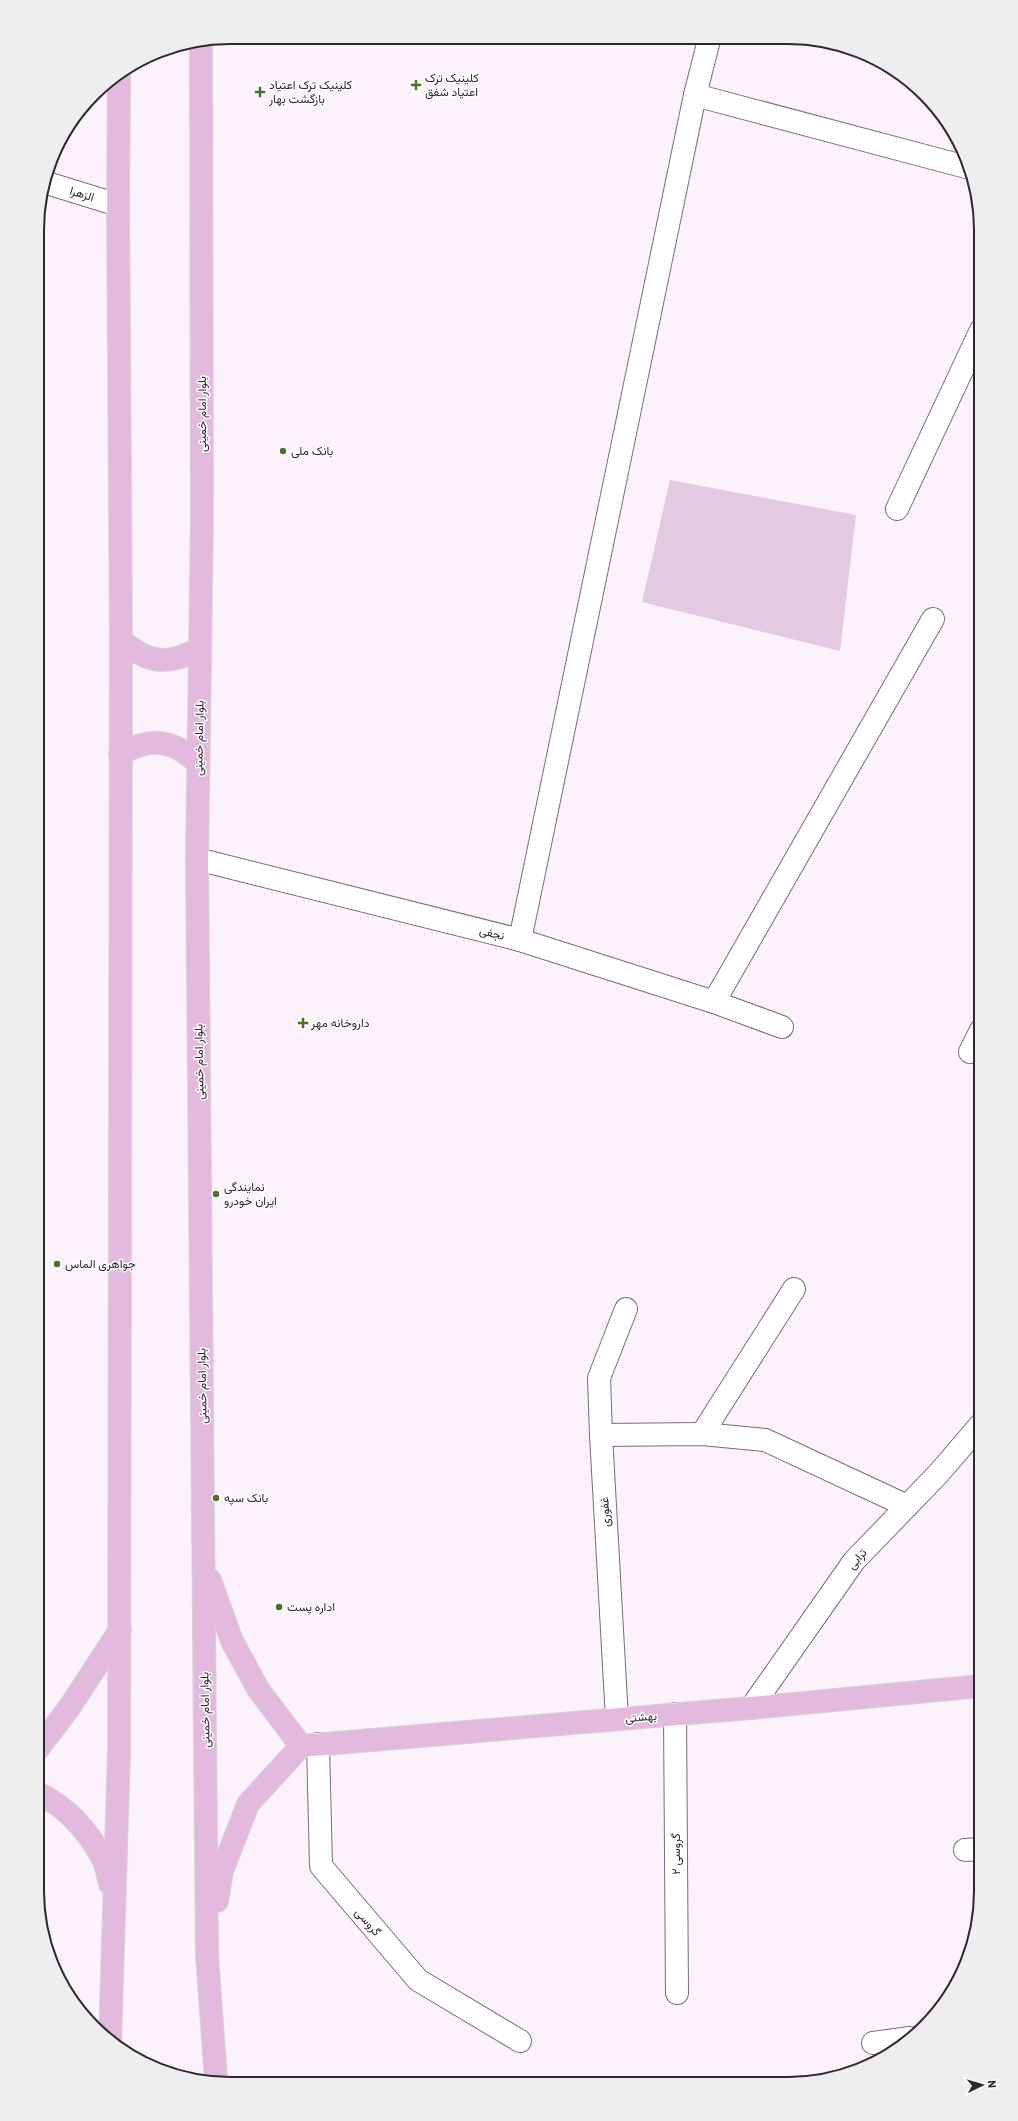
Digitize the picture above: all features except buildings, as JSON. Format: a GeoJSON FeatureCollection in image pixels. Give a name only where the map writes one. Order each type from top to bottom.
{"type":"FeatureCollection","features":[{"type":"Feature","properties":{"kind":"main road","name":"بلوار امام خمینی"},"geometry":{"type":"LineString","coordinates":[[201,47],[200,648],[197,859],[207,1955],[217,2077]]}},
{"type":"Feature","properties":{"kind":"main road"},"geometry":{"type":"LineString","coordinates":[[110,2034],[119,1752],[120,1630],[121,640],[118,205],[119,81]]}},
{"type":"Feature","properties":{"kind":"main road"},"geometry":{"type":"LineString","coordinates":[[121,640],[134,652],[150,659],[162,660],[185,657],[200,648]]}},
{"type":"Feature","properties":{"kind":"main road"},"geometry":{"type":"LineString","coordinates":[[120,754],[136,746],[158,743],[170,744],[186,751],[198,763]]}},
{"type":"Feature","properties":{"kind":"main road"},"geometry":{"type":"LineString","coordinates":[[204,1562],[232,1641],[258,1689],[310,1745],[248,1804],[222,1871],[207,1955]]}},
{"type":"Feature","properties":{"kind":"main road"},"geometry":{"type":"LineString","coordinates":[[44,1741],[69,1708],[120,1630]]}},
{"type":"Feature","properties":{"kind":"main road","name":"بهشتی"},"geometry":{"type":"LineString","coordinates":[[310,1745],[751,1708],[974,1687]]}},
{"type":"Feature","properties":{"kind":"main road"},"geometry":{"type":"LineString","coordinates":[[44,1796],[50,1799],[80,1825],[102,1858],[114,1896]]}},
{"type":"Feature","properties":{"kind":"street"},"geometry":{"type":"LineString","coordinates":[[520,940],[695,95],[708,44]]}},
{"type":"Feature","properties":{"kind":"street"},"geometry":{"type":"LineString","coordinates":[[695,95],[963,166]]}},
{"type":"Feature","properties":{"kind":"street","name":"الزهرا"},"geometry":{"type":"LineString","coordinates":[[50,184],[118,205]]}},
{"type":"Feature","properties":{"kind":"street"},"geometry":{"type":"LineString","coordinates":[[897,509],[974,345]]}},
{"type":"Feature","properties":{"kind":"street"},"geometry":{"type":"LineString","coordinates":[[714,1002],[934,619]]}},
{"type":"Feature","properties":{"kind":"street","name":"نجفی"},"geometry":{"type":"LineString","coordinates":[[197,859],[520,940],[714,1002],[782,1027]]}},
{"type":"Feature","properties":{"kind":"street"},"geometry":{"type":"LineString","coordinates":[[970,1052],[974,1044]]}},
{"type":"Feature","properties":{"kind":"street"},"geometry":{"type":"LineString","coordinates":[[702,1434],[794,1289]]}},
{"type":"Feature","properties":{"kind":"street","name":"غفوری"},"geometry":{"type":"LineString","coordinates":[[617,1719],[600,1435],[599,1378],[626,1309]]}},
{"type":"Feature","properties":{"kind":"street","name":"ترابی"},"geometry":{"type":"LineString","coordinates":[[751,1708],[854,1561],[939,1473],[974,1432]]}},
{"type":"Feature","properties":{"kind":"street"},"geometry":{"type":"LineString","coordinates":[[600,1435],[702,1434],[765,1440],[907,1506]]}},
{"type":"Feature","properties":{"kind":"street","name":"گروسی ۲"},"geometry":{"type":"LineString","coordinates":[[675,1714],[677,1993]]}},
{"type":"Feature","properties":{"kind":"street","name":"گروسی"},"geometry":{"type":"LineString","coordinates":[[310,1745],[321,1866],[418,1980],[520,2041]]}},
{"type":"Feature","properties":{"kind":"street"},"geometry":{"type":"LineString","coordinates":[[873,2043],[901,2039]]}},
{"type":"Feature","properties":{"kind":"shaded area"},"geometry":{"type":"Polygon","coordinates":[[[670,480],[856,515],[840,651],[642,602],[670,480]]]}},
{"type":"Feature","properties":{"kind":"place","name":"کلینیک ترک اعتیاد شفق"},"geometry":{"type":"Point","coordinates":[416,85]}},
{"type":"Feature","properties":{"kind":"place","name":"کلینیک ترک اعتیاد بازگشت بهار"},"geometry":{"type":"Point","coordinates":[260,92]}},
{"type":"Feature","properties":{"kind":"place","name":"بانک ملی"},"geometry":{"type":"Point","coordinates":[283,451]}},
{"type":"Feature","properties":{"kind":"place","name":"داروخانه مهر"},"geometry":{"type":"Point","coordinates":[303,1023]}},
{"type":"Feature","properties":{"kind":"place","name":"نمایندگی ایران خودرو"},"geometry":{"type":"Point","coordinates":[216,1194]}},
{"type":"Feature","properties":{"kind":"place","name":"جواهری الماس"},"geometry":{"type":"Point","coordinates":[57,1264]}},
{"type":"Feature","properties":{"kind":"place","name":"بانک سپه"},"geometry":{"type":"Point","coordinates":[216,1498]}},
{"type":"Feature","properties":{"kind":"place","name":"اداره پست"},"geometry":{"type":"Point","coordinates":[279,1607]}}]}
